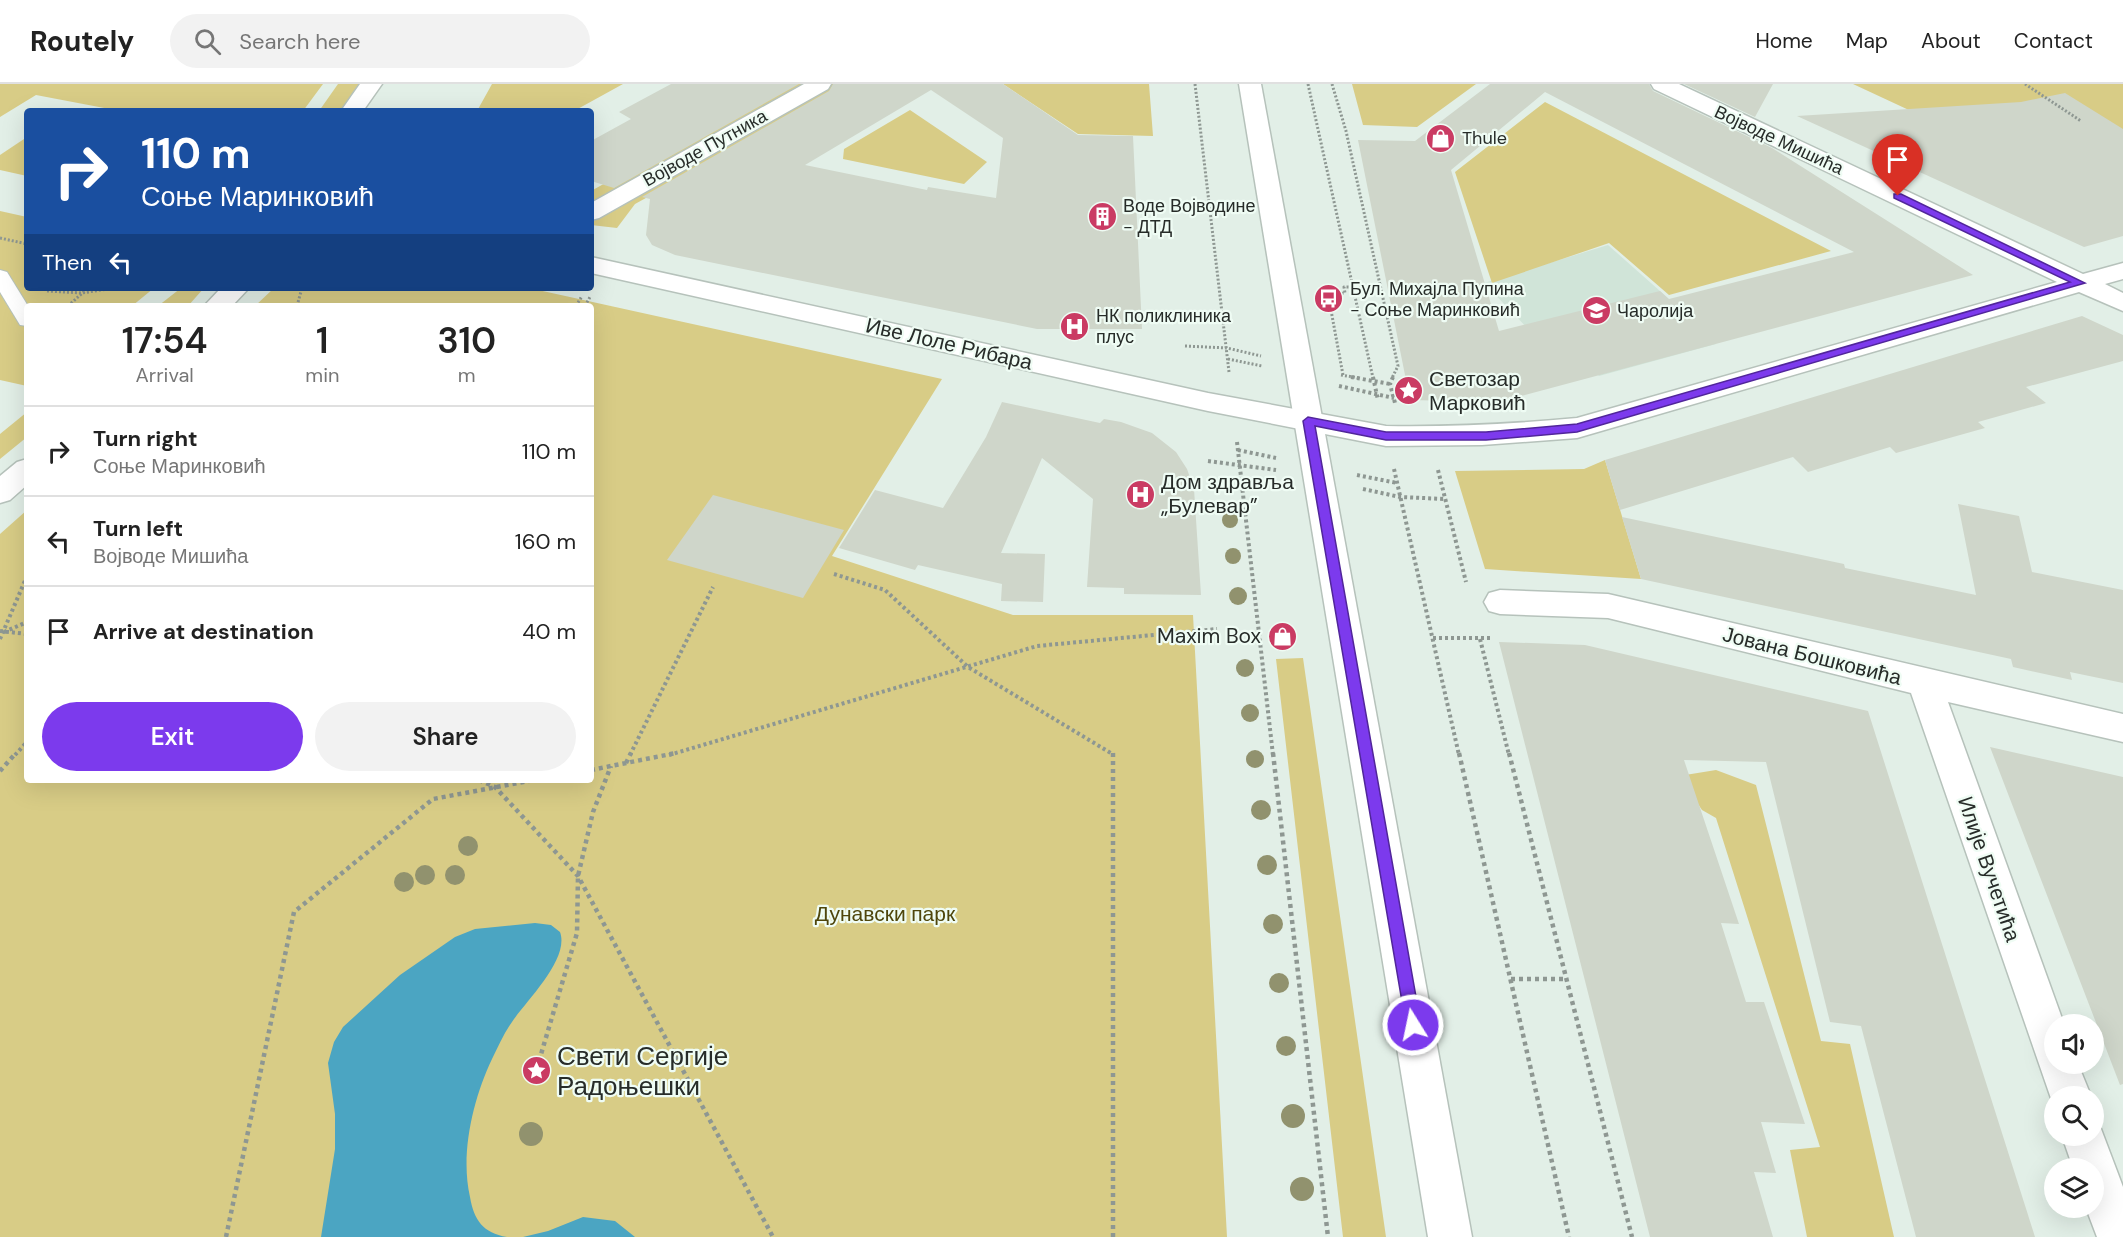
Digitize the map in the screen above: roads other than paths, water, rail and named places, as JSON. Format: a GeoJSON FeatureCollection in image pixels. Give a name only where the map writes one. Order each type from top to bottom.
{"type":"FeatureCollection","features":[{"type":"Feature","properties":{"kind":"street"},"geometry":{"type":"LineString","coordinates":[[354,108],[371,84]]}},
{"type":"Feature","properties":{"kind":"street","name":"Војводе Путника"},"geometry":{"type":"LineString","coordinates":[[594,211],[820,84]]}},
{"type":"Feature","properties":{"kind":"street"},"geometry":{"type":"LineString","coordinates":[[1239,84],[1258,90],[1308,421],[1450,1237]]}},
{"type":"Feature","properties":{"kind":"street","name":"Војводе Мишића"},"geometry":{"type":"LineString","coordinates":[[1662,84],[2123,303]]}},
{"type":"Feature","properties":{"kind":"street","name":"Иве Лоле Рибара"},"geometry":{"type":"LineString","coordinates":[[594,266],[1208,402],[1386,436],[1486,436],[1577,428],[2123,271]]}},
{"type":"Feature","properties":{"kind":"street"},"geometry":{"type":"LineString","coordinates":[[220,303],[233,291]]}},
{"type":"Feature","properties":{"kind":"street"},"geometry":{"type":"LineString","coordinates":[[0,492],[24,472]]}},
{"type":"Feature","properties":{"kind":"street","name":"Јована Бошковића"},"geometry":{"type":"LineString","coordinates":[[1500,602],[1608,606],[1924,683],[2123,728]]}},
{"type":"Feature","properties":{"kind":"street","name":"Илије Вучетића"},"geometry":{"type":"LineString","coordinates":[[1924,683],[2044,1024]]}},
{"type":"Feature","properties":{"kind":"street"},"geometry":{"type":"LineString","coordinates":[[2087,1146],[2119,1237]]}},
{"type":"Feature","properties":{"kind":"lane"},"geometry":{"type":"LineString","coordinates":[[0,276],[24,315]]}},
{"type":"Feature","properties":{"kind":"water"},"geometry":{"type":"Polygon","coordinates":[[[535,923],[551,925],[560,932],[559,954],[545,979],[501,1040],[479,1091],[468,1145],[467,1180],[474,1212],[486,1229],[507,1237],[321,1237],[335,1149],[335,1114],[328,1063],[334,1042],[343,1027],[400,975],[455,937],[475,929],[535,923]]]}},
{"type":"Feature","properties":{"kind":"water"},"geometry":{"type":"Polygon","coordinates":[[[583,1217],[615,1221],[635,1237],[523,1237],[548,1231],[583,1217]]]}},
{"type":"Feature","properties":{"kind":"place","name":"Thule"},"geometry":{"type":"Point","coordinates":[1441,138]}},
{"type":"Feature","properties":{"kind":"place","name":"Воде Војводине - ДТД"},"geometry":{"type":"Point","coordinates":[1102,216]}},
{"type":"Feature","properties":{"kind":"place","name":"Бул. Михајла Пупина - Соње Маринковић"},"geometry":{"type":"Point","coordinates":[1329,299]}},
{"type":"Feature","properties":{"kind":"place","name":"Чаролија"},"geometry":{"type":"Point","coordinates":[1596,311]}},
{"type":"Feature","properties":{"kind":"place","name":"НК поликлиника плус"},"geometry":{"type":"Point","coordinates":[1075,326]}},
{"type":"Feature","properties":{"kind":"place","name":"Светозар Марковић"},"geometry":{"type":"Point","coordinates":[1408,391]}},
{"type":"Feature","properties":{"kind":"place","name":"Дом здравља „Булевар”"},"geometry":{"type":"Point","coordinates":[1140,494]}},
{"type":"Feature","properties":{"kind":"place","name":"Maxim Box"},"geometry":{"type":"Point","coordinates":[1282,636]}},
{"type":"Feature","properties":{"kind":"place","name":"Свети Сергије Радоњешки"},"geometry":{"type":"Point","coordinates":[536,1071]}},
{"type":"Feature","properties":{"kind":"park label","name":"Дунавски парк"},"geometry":{"type":"Point","coordinates":[885,914]}}]}
